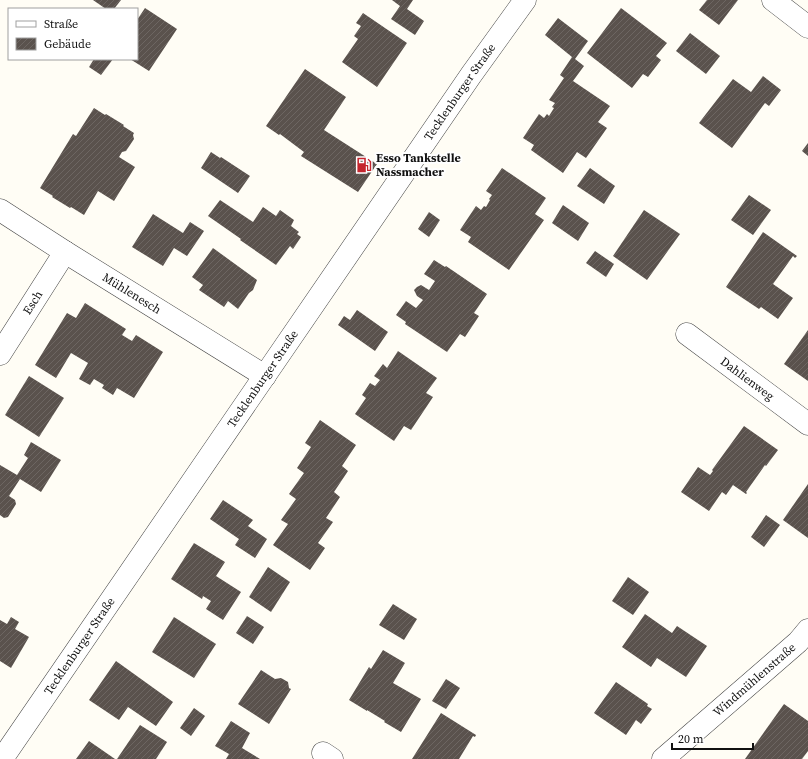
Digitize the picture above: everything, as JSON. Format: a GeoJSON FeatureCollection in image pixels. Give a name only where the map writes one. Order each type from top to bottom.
{"type":"FeatureCollection","features":[{"type":"Feature","properties":{"kind":"street","name":"Tecklenburger Straße"},"geometry":{"type":"LineString","coordinates":[[2,759],[462,88],[525,0]]}},
{"type":"Feature","properties":{"kind":"street"},"geometry":{"type":"LineString","coordinates":[[773,0],[808,27]]}},
{"type":"Feature","properties":{"kind":"street","name":"Mühlenesch"},"geometry":{"type":"LineString","coordinates":[[0,210],[265,376]]}},
{"type":"Feature","properties":{"kind":"street","name":"Esch"},"geometry":{"type":"LineString","coordinates":[[0,354],[65,252]]}},
{"type":"Feature","properties":{"kind":"street","name":"Dahlienweg"},"geometry":{"type":"LineString","coordinates":[[687,334],[808,424]]}},
{"type":"Feature","properties":{"kind":"street","name":"Windmühlenstraße"},"geometry":{"type":"LineString","coordinates":[[663,759],[798,642],[808,630]]}},
{"type":"Feature","properties":{"kind":"building"},"geometry":{"type":"Polygon","coordinates":[[[93,0],[121,0],[115,8],[105,8],[93,0]]]}},
{"type":"Feature","properties":{"kind":"building"},"geometry":{"type":"Polygon","coordinates":[[[392,0],[413,0],[407,9],[424,21],[415,35],[391,19],[400,6],[392,0]]]}},
{"type":"Feature","properties":{"kind":"building"},"geometry":{"type":"Polygon","coordinates":[[[707,0],[738,0],[719,25],[699,10],[707,0]]]}},
{"type":"Feature","properties":{"kind":"building"},"geometry":{"type":"Polygon","coordinates":[[[145,8],[177,29],[149,71],[132,60],[138,60],[138,18],[145,8]]]}},
{"type":"Feature","properties":{"kind":"building"},"geometry":{"type":"Polygon","coordinates":[[[621,8],[667,43],[656,56],[661,60],[648,77],[643,74],[632,88],[587,53],[621,8]]]}},
{"type":"Feature","properties":{"kind":"building"},"geometry":{"type":"Polygon","coordinates":[[[363,13],[407,43],[377,87],[342,62],[358,39],[354,36],[361,26],[356,23],[363,13]]]}},
{"type":"Feature","properties":{"kind":"building"},"geometry":{"type":"Polygon","coordinates":[[[558,18],[588,41],[575,59],[584,66],[573,81],[610,106],[598,122],[607,128],[586,158],[577,152],[563,173],[531,150],[534,145],[523,138],[539,114],[544,118],[547,114],[549,116],[554,108],[552,107],[555,103],[549,100],[564,78],[560,75],[572,57],[545,35],[558,18]]]}},
{"type":"Feature","properties":{"kind":"building"},"geometry":{"type":"Polygon","coordinates":[[[690,33],[720,56],[706,74],[676,51],[690,33]]]}},
{"type":"Feature","properties":{"kind":"building"},"geometry":{"type":"Polygon","coordinates":[[[93,60],[112,60],[101,75],[89,67],[93,60]]]}},
{"type":"Feature","properties":{"kind":"building"},"geometry":{"type":"Polygon","coordinates":[[[305,69],[346,97],[324,130],[377,164],[358,192],[301,156],[304,152],[280,134],[279,135],[266,126],[305,69]]]}},
{"type":"Feature","properties":{"kind":"building"},"geometry":{"type":"Polygon","coordinates":[[[763,76],[781,90],[769,106],[765,103],[732,148],[699,123],[733,79],[751,92],[763,76]]]}},
{"type":"Feature","properties":{"kind":"building"},"geometry":{"type":"Polygon","coordinates":[[[94,108],[124,125],[123,126],[134,133],[134,139],[126,151],[122,152],[119,157],[135,167],[114,201],[98,191],[84,215],[52,197],[53,196],[40,188],[73,134],[76,136],[94,108]]]}},
{"type":"Feature","properties":{"kind":"building"},"geometry":{"type":"Polygon","coordinates":[[[808,143],[808,156],[802,151],[808,143]]]}},
{"type":"Feature","properties":{"kind":"building"},"geometry":{"type":"Polygon","coordinates":[[[211,152],[250,176],[238,193],[201,168],[211,152]]]}},
{"type":"Feature","properties":{"kind":"building"},"geometry":{"type":"Polygon","coordinates":[[[502,168],[546,198],[535,214],[544,220],[509,270],[468,242],[471,237],[460,230],[476,206],[481,210],[484,206],[486,207],[492,195],[486,191],[502,168]]]}},
{"type":"Feature","properties":{"kind":"building"},"geometry":{"type":"Polygon","coordinates":[[[590,168],[615,186],[604,204],[577,186],[590,168]]]}},
{"type":"Feature","properties":{"kind":"building"},"geometry":{"type":"Polygon","coordinates":[[[749,195],[771,210],[753,235],[731,220],[749,195]]]}},
{"type":"Feature","properties":{"kind":"building"},"geometry":{"type":"Polygon","coordinates":[[[220,200],[253,222],[263,207],[276,216],[280,210],[294,220],[291,226],[299,232],[297,234],[301,237],[293,249],[290,246],[276,265],[208,216],[220,200]]]}},
{"type":"Feature","properties":{"kind":"building"},"geometry":{"type":"Polygon","coordinates":[[[563,205],[589,223],[578,241],[552,223],[563,205]]]}},
{"type":"Feature","properties":{"kind":"building"},"geometry":{"type":"Polygon","coordinates":[[[644,210],[680,234],[647,280],[613,256],[644,210]]]}},
{"type":"Feature","properties":{"kind":"building"},"geometry":{"type":"Polygon","coordinates":[[[429,212],[440,220],[429,237],[418,229],[429,212]]]}},
{"type":"Feature","properties":{"kind":"building"},"geometry":{"type":"Polygon","coordinates":[[[153,214],[183,233],[190,222],[204,231],[187,256],[174,248],[163,266],[132,247],[153,214]]]}},
{"type":"Feature","properties":{"kind":"building"},"geometry":{"type":"Polygon","coordinates":[[[763,232],[797,256],[795,258],[793,256],[773,284],[793,298],[778,319],[761,307],[759,309],[726,287],[763,232]]]}},
{"type":"Feature","properties":{"kind":"building"},"geometry":{"type":"Polygon","coordinates":[[[213,248],[257,280],[253,290],[249,293],[238,309],[228,301],[224,307],[199,290],[203,285],[192,277],[213,248]]]}},
{"type":"Feature","properties":{"kind":"building"},"geometry":{"type":"Polygon","coordinates":[[[595,251],[614,264],[606,277],[586,263],[595,251]]]}},
{"type":"Feature","properties":{"kind":"building"},"geometry":{"type":"Polygon","coordinates":[[[434,260],[445,267],[446,266],[487,294],[474,313],[479,316],[465,337],[460,334],[447,352],[405,324],[406,322],[396,315],[406,301],[416,308],[423,300],[417,296],[414,290],[421,285],[429,290],[435,281],[424,274],[434,260]]]}},
{"type":"Feature","properties":{"kind":"building"},"geometry":{"type":"Polygon","coordinates":[[[85,303],[126,329],[122,335],[132,341],[136,335],[163,352],[134,398],[117,388],[113,395],[102,388],[104,385],[94,379],[90,385],[79,379],[88,363],[71,353],[56,378],[35,365],[67,313],[76,318],[85,303]]]}},
{"type":"Feature","properties":{"kind":"building"},"geometry":{"type":"Polygon","coordinates":[[[357,310],[388,332],[375,351],[338,325],[344,316],[350,320],[357,310]]]}},
{"type":"Feature","properties":{"kind":"building"},"geometry":{"type":"Polygon","coordinates":[[[808,330],[808,381],[784,364],[808,330]]]}},
{"type":"Feature","properties":{"kind":"building"},"geometry":{"type":"Polygon","coordinates":[[[398,351],[437,378],[426,393],[433,397],[411,430],[404,426],[394,441],[355,414],[366,398],[362,395],[370,383],[375,386],[380,380],[374,376],[383,364],[387,368],[398,351]]]}},
{"type":"Feature","properties":{"kind":"building"},"geometry":{"type":"Polygon","coordinates":[[[29,376],[64,398],[39,437],[5,415],[29,376]]]}},
{"type":"Feature","properties":{"kind":"building"},"geometry":{"type":"Polygon","coordinates":[[[320,420],[356,445],[342,466],[348,471],[334,492],[340,497],[326,518],[333,522],[318,543],[325,548],[310,570],[273,545],[288,524],[281,520],[296,499],[289,494],[304,473],[297,468],[311,447],[305,443],[320,420]]]}},
{"type":"Feature","properties":{"kind":"building"},"geometry":{"type":"Polygon","coordinates":[[[744,426],[778,450],[766,466],[765,465],[746,494],[733,485],[726,495],[722,492],[709,511],[681,492],[698,467],[710,475],[713,471],[712,470],[744,426]]]}},
{"type":"Feature","properties":{"kind":"building"},"geometry":{"type":"Polygon","coordinates":[[[31,442],[61,460],[41,492],[20,479],[9,496],[15,500],[16,504],[8,517],[4,518],[0,515],[0,465],[17,475],[28,458],[24,455],[31,442]]]}},
{"type":"Feature","properties":{"kind":"building"},"geometry":{"type":"Polygon","coordinates":[[[808,484],[808,538],[783,520],[808,484]]]}},
{"type":"Feature","properties":{"kind":"building"},"geometry":{"type":"Polygon","coordinates":[[[223,500],[253,520],[248,526],[267,539],[255,558],[235,545],[239,539],[210,519],[223,500]]]}},
{"type":"Feature","properties":{"kind":"building"},"geometry":{"type":"Polygon","coordinates":[[[766,515],[780,525],[764,547],[751,537],[766,515]]]}},
{"type":"Feature","properties":{"kind":"building"},"geometry":{"type":"Polygon","coordinates":[[[194,543],[225,562],[216,576],[241,592],[223,620],[206,609],[211,601],[203,596],[202,599],[171,579],[194,543]]]}},
{"type":"Feature","properties":{"kind":"building"},"geometry":{"type":"Polygon","coordinates":[[[268,567],[290,582],[271,612],[249,597],[268,567]]]}},
{"type":"Feature","properties":{"kind":"building"},"geometry":{"type":"Polygon","coordinates":[[[628,577],[649,592],[633,615],[612,601],[628,577]]]}},
{"type":"Feature","properties":{"kind":"building"},"geometry":{"type":"Polygon","coordinates":[[[393,604],[417,619],[404,640],[379,625],[393,604]]]}},
{"type":"Feature","properties":{"kind":"building"},"geometry":{"type":"Polygon","coordinates":[[[645,614],[672,633],[677,626],[707,646],[686,677],[657,658],[651,667],[622,647],[645,614]]]}},
{"type":"Feature","properties":{"kind":"building"},"geometry":{"type":"Polygon","coordinates":[[[247,616],[264,627],[253,644],[236,633],[247,616]]]}},
{"type":"Feature","properties":{"kind":"building"},"geometry":{"type":"Polygon","coordinates":[[[11,617],[19,622],[15,629],[29,637],[11,668],[0,661],[0,620],[7,624],[11,617]]]}},
{"type":"Feature","properties":{"kind":"building"},"geometry":{"type":"Polygon","coordinates":[[[174,617],[216,644],[194,678],[152,652],[174,617]]]}},
{"type":"Feature","properties":{"kind":"building"},"geometry":{"type":"Polygon","coordinates":[[[383,650],[405,663],[393,683],[421,699],[401,732],[349,700],[369,667],[371,669],[383,650]]]}},
{"type":"Feature","properties":{"kind":"building"},"geometry":{"type":"Polygon","coordinates":[[[116,661],[173,702],[156,726],[128,707],[119,720],[89,700],[116,661]]]}},
{"type":"Feature","properties":{"kind":"building"},"geometry":{"type":"Polygon","coordinates":[[[261,670],[275,679],[281,678],[288,682],[289,688],[291,689],[269,724],[238,704],[261,670]]]}},
{"type":"Feature","properties":{"kind":"building"},"geometry":{"type":"Polygon","coordinates":[[[446,679],[460,688],[446,709],[432,701],[446,679]]]}},
{"type":"Feature","properties":{"kind":"building"},"geometry":{"type":"Polygon","coordinates":[[[616,682],[648,704],[647,706],[652,709],[641,724],[636,720],[626,735],[594,713],[616,682]]]}},
{"type":"Feature","properties":{"kind":"building"},"geometry":{"type":"Polygon","coordinates":[[[784,704],[808,721],[808,751],[802,759],[745,759],[784,704]]]}},
{"type":"Feature","properties":{"kind":"building"},"geometry":{"type":"Polygon","coordinates":[[[194,708],[205,716],[191,736],[180,728],[194,708]]]}},
{"type":"Feature","properties":{"kind":"building"},"geometry":{"type":"Polygon","coordinates":[[[441,713],[476,735],[475,737],[473,736],[459,759],[412,759],[441,713]]]}},
{"type":"Feature","properties":{"kind":"building"},"geometry":{"type":"Polygon","coordinates":[[[231,721],[250,733],[242,748],[260,759],[226,759],[229,754],[215,746],[231,721]]]}},
{"type":"Feature","properties":{"kind":"building"},"geometry":{"type":"Polygon","coordinates":[[[140,725],[167,742],[156,759],[117,759],[140,725]]]}},
{"type":"Feature","properties":{"kind":"building"},"geometry":{"type":"Polygon","coordinates":[[[89,741],[115,759],[76,759],[89,741]]]}},
{"type":"Feature","properties":{"kind":"place","name":"Esso Tankstelle Nassmacher"},"geometry":{"type":"Point","coordinates":[364,165]}}]}
